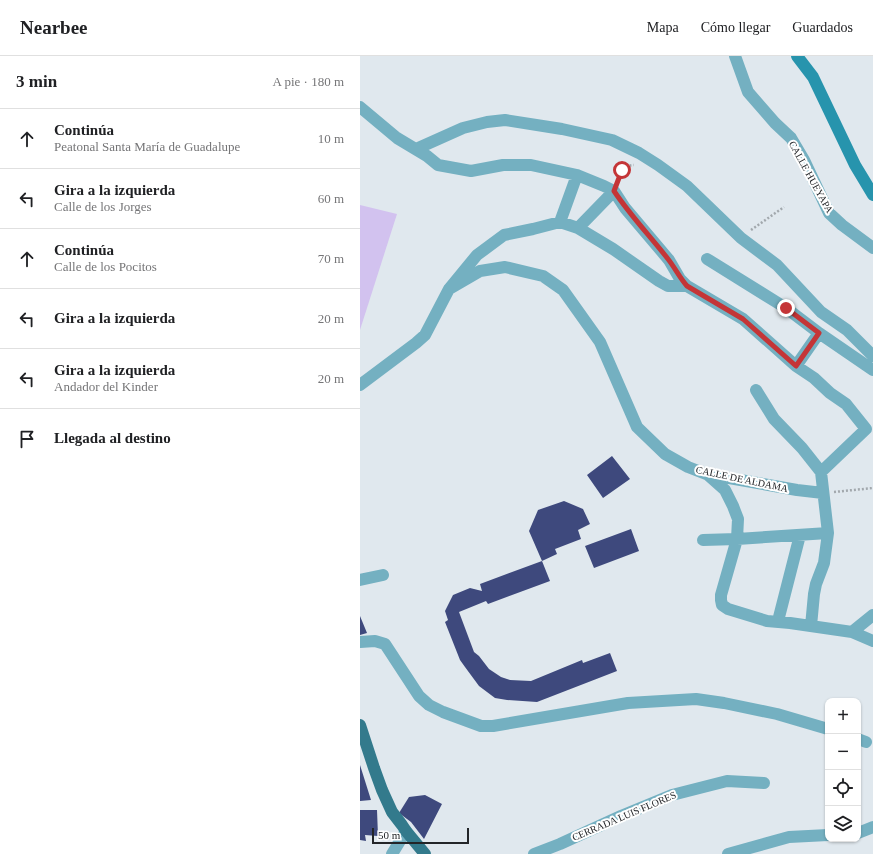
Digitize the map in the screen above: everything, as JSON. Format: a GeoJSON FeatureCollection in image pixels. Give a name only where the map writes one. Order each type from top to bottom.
{"type":"FeatureCollection","features":[{"type":"Feature","properties":{"kind":"main road"},"geometry":{"type":"LineString","coordinates":[[797,56],[813,77],[855,165],[873,196]]}},
{"type":"Feature","properties":{"kind":"main road"},"geometry":{"type":"LineString","coordinates":[[360,725],[382,790],[392,812],[425,854]]}},
{"type":"Feature","properties":{"kind":"street","name":"CALLE HUEYAPA"},"geometry":{"type":"LineString","coordinates":[[735,56],[748,92],[775,123],[791,138],[804,160],[829,213],[842,225],[873,248]]}},
{"type":"Feature","properties":{"kind":"street"},"geometry":{"type":"LineString","coordinates":[[360,107],[397,138],[416,149],[438,165],[470,171],[503,165],[531,165],[577,175],[614,191],[625,208],[669,260],[680,279],[687,286],[743,319],[796,366],[814,378],[830,393],[846,404],[866,429],[821,472]]}},
{"type":"Feature","properties":{"kind":"street"},"geometry":{"type":"LineString","coordinates":[[416,149],[463,128],[487,122],[505,120],[562,129],[612,140],[639,153],[687,186],[741,238],[777,266],[821,312],[847,330],[873,356]]}},
{"type":"Feature","properties":{"kind":"street"},"geometry":{"type":"LineString","coordinates":[[560,222],[577,175]]}},
{"type":"Feature","properties":{"kind":"street"},"geometry":{"type":"LineString","coordinates":[[578,228],[614,191]]}},
{"type":"Feature","properties":{"kind":"street"},"geometry":{"type":"LineString","coordinates":[[360,385],[425,335],[450,290],[477,255],[504,235],[534,230],[560,222],[578,228],[613,249],[668,286],[687,286]]}},
{"type":"Feature","properties":{"kind":"street"},"geometry":{"type":"LineString","coordinates":[[707,259],[786,308],[819,333],[873,370]]}},
{"type":"Feature","properties":{"kind":"street","name":"CALLE DE ALDAMA"},"geometry":{"type":"LineString","coordinates":[[450,290],[480,271],[505,267],[543,276],[563,290],[600,342],[637,427],[665,454],[688,467],[706,474],[797,490],[823,493]]}},
{"type":"Feature","properties":{"kind":"street"},"geometry":{"type":"LineString","coordinates":[[796,366],[819,333]]}},
{"type":"Feature","properties":{"kind":"street"},"geometry":{"type":"LineString","coordinates":[[756,390],[774,419],[802,448],[821,472],[828,532],[824,563],[814,594],[811,626]]}},
{"type":"Feature","properties":{"kind":"street"},"geometry":{"type":"LineString","coordinates":[[706,474],[725,490],[738,519],[738,539],[721,595],[722,605],[728,609],[767,621],[778,621],[852,632],[873,641]]}},
{"type":"Feature","properties":{"kind":"street"},"geometry":{"type":"LineString","coordinates":[[703,540],[738,539],[828,532]]}},
{"type":"Feature","properties":{"kind":"street"},"geometry":{"type":"LineString","coordinates":[[778,621],[800,535]]}},
{"type":"Feature","properties":{"kind":"street"},"geometry":{"type":"LineString","coordinates":[[360,580],[384,575]]}},
{"type":"Feature","properties":{"kind":"street"},"geometry":{"type":"LineString","coordinates":[[852,632],[873,615]]}},
{"type":"Feature","properties":{"kind":"street"},"geometry":{"type":"LineString","coordinates":[[360,642],[375,640],[385,644],[419,696],[429,705],[443,712],[481,726],[493,726],[628,703],[696,699],[777,714],[825,728]]}},
{"type":"Feature","properties":{"kind":"street","name":"CERRADA LUIS FLORES"},"geometry":{"type":"LineString","coordinates":[[534,854],[672,795],[727,781],[764,783]]}},
{"type":"Feature","properties":{"kind":"street"},"geometry":{"type":"LineString","coordinates":[[861,832],[873,827]]}},
{"type":"Feature","properties":{"kind":"street"},"geometry":{"type":"LineString","coordinates":[[392,854],[406,831]]}},
{"type":"Feature","properties":{"kind":"street"},"geometry":{"type":"LineString","coordinates":[[728,854],[789,837],[825,835]]}},
{"type":"Feature","properties":{"kind":"path"},"geometry":{"type":"LineString","coordinates":[[614,191],[622,170],[629,165]]}},
{"type":"Feature","properties":{"kind":"path"},"geometry":{"type":"LineString","coordinates":[[741,238],[784,207]]}},
{"type":"Feature","properties":{"kind":"path"},"geometry":{"type":"LineString","coordinates":[[823,493],[873,488]]}},
{"type":"Feature","properties":{"kind":"shaded area"},"geometry":{"type":"Polygon","coordinates":[[[360,205],[397,214],[360,330],[360,205]]]}},
{"type":"Feature","properties":{"kind":"building"},"geometry":{"type":"Polygon","coordinates":[[[612,456],[630,479],[603,498],[587,475],[612,456]]]}},
{"type":"Feature","properties":{"kind":"building"},"geometry":{"type":"Polygon","coordinates":[[[564,501],[583,509],[590,524],[578,530],[581,539],[555,549],[557,554],[542,561],[529,531],[538,510],[564,501]]]}},
{"type":"Feature","properties":{"kind":"building"},"geometry":{"type":"Polygon","coordinates":[[[631,529],[639,551],[594,568],[585,546],[631,529]]]}},
{"type":"Feature","properties":{"kind":"building"},"geometry":{"type":"Polygon","coordinates":[[[542,561],[550,581],[488,604],[486,601],[459,612],[474,652],[489,669],[501,677],[510,680],[531,681],[582,660],[583,663],[610,653],[617,671],[537,702],[495,698],[479,686],[460,660],[445,622],[448,620],[445,611],[453,595],[470,588],[482,591],[480,584],[542,561]]]}},
{"type":"Feature","properties":{"kind":"building"},"geometry":{"type":"Polygon","coordinates":[[[360,616],[367,633],[360,635],[360,616]]]}},
{"type":"Feature","properties":{"kind":"building"},"geometry":{"type":"Polygon","coordinates":[[[360,765],[371,800],[360,801],[360,765]]]}},
{"type":"Feature","properties":{"kind":"building"},"geometry":{"type":"Polygon","coordinates":[[[425,795],[442,804],[424,839],[411,822],[399,813],[409,797],[425,795]]]}},
{"type":"Feature","properties":{"kind":"building"},"geometry":{"type":"Polygon","coordinates":[[[360,810],[377,810],[378,836],[365,835],[366,841],[360,840],[360,810]]]}},
{"type":"Feature","properties":{"kind":"route"},"geometry":{"type":"LineString","coordinates":[[622,170],[614,191],[625,208],[669,260],[680,279],[687,286],[743,319],[796,366],[819,333],[786,308]]}}]}
